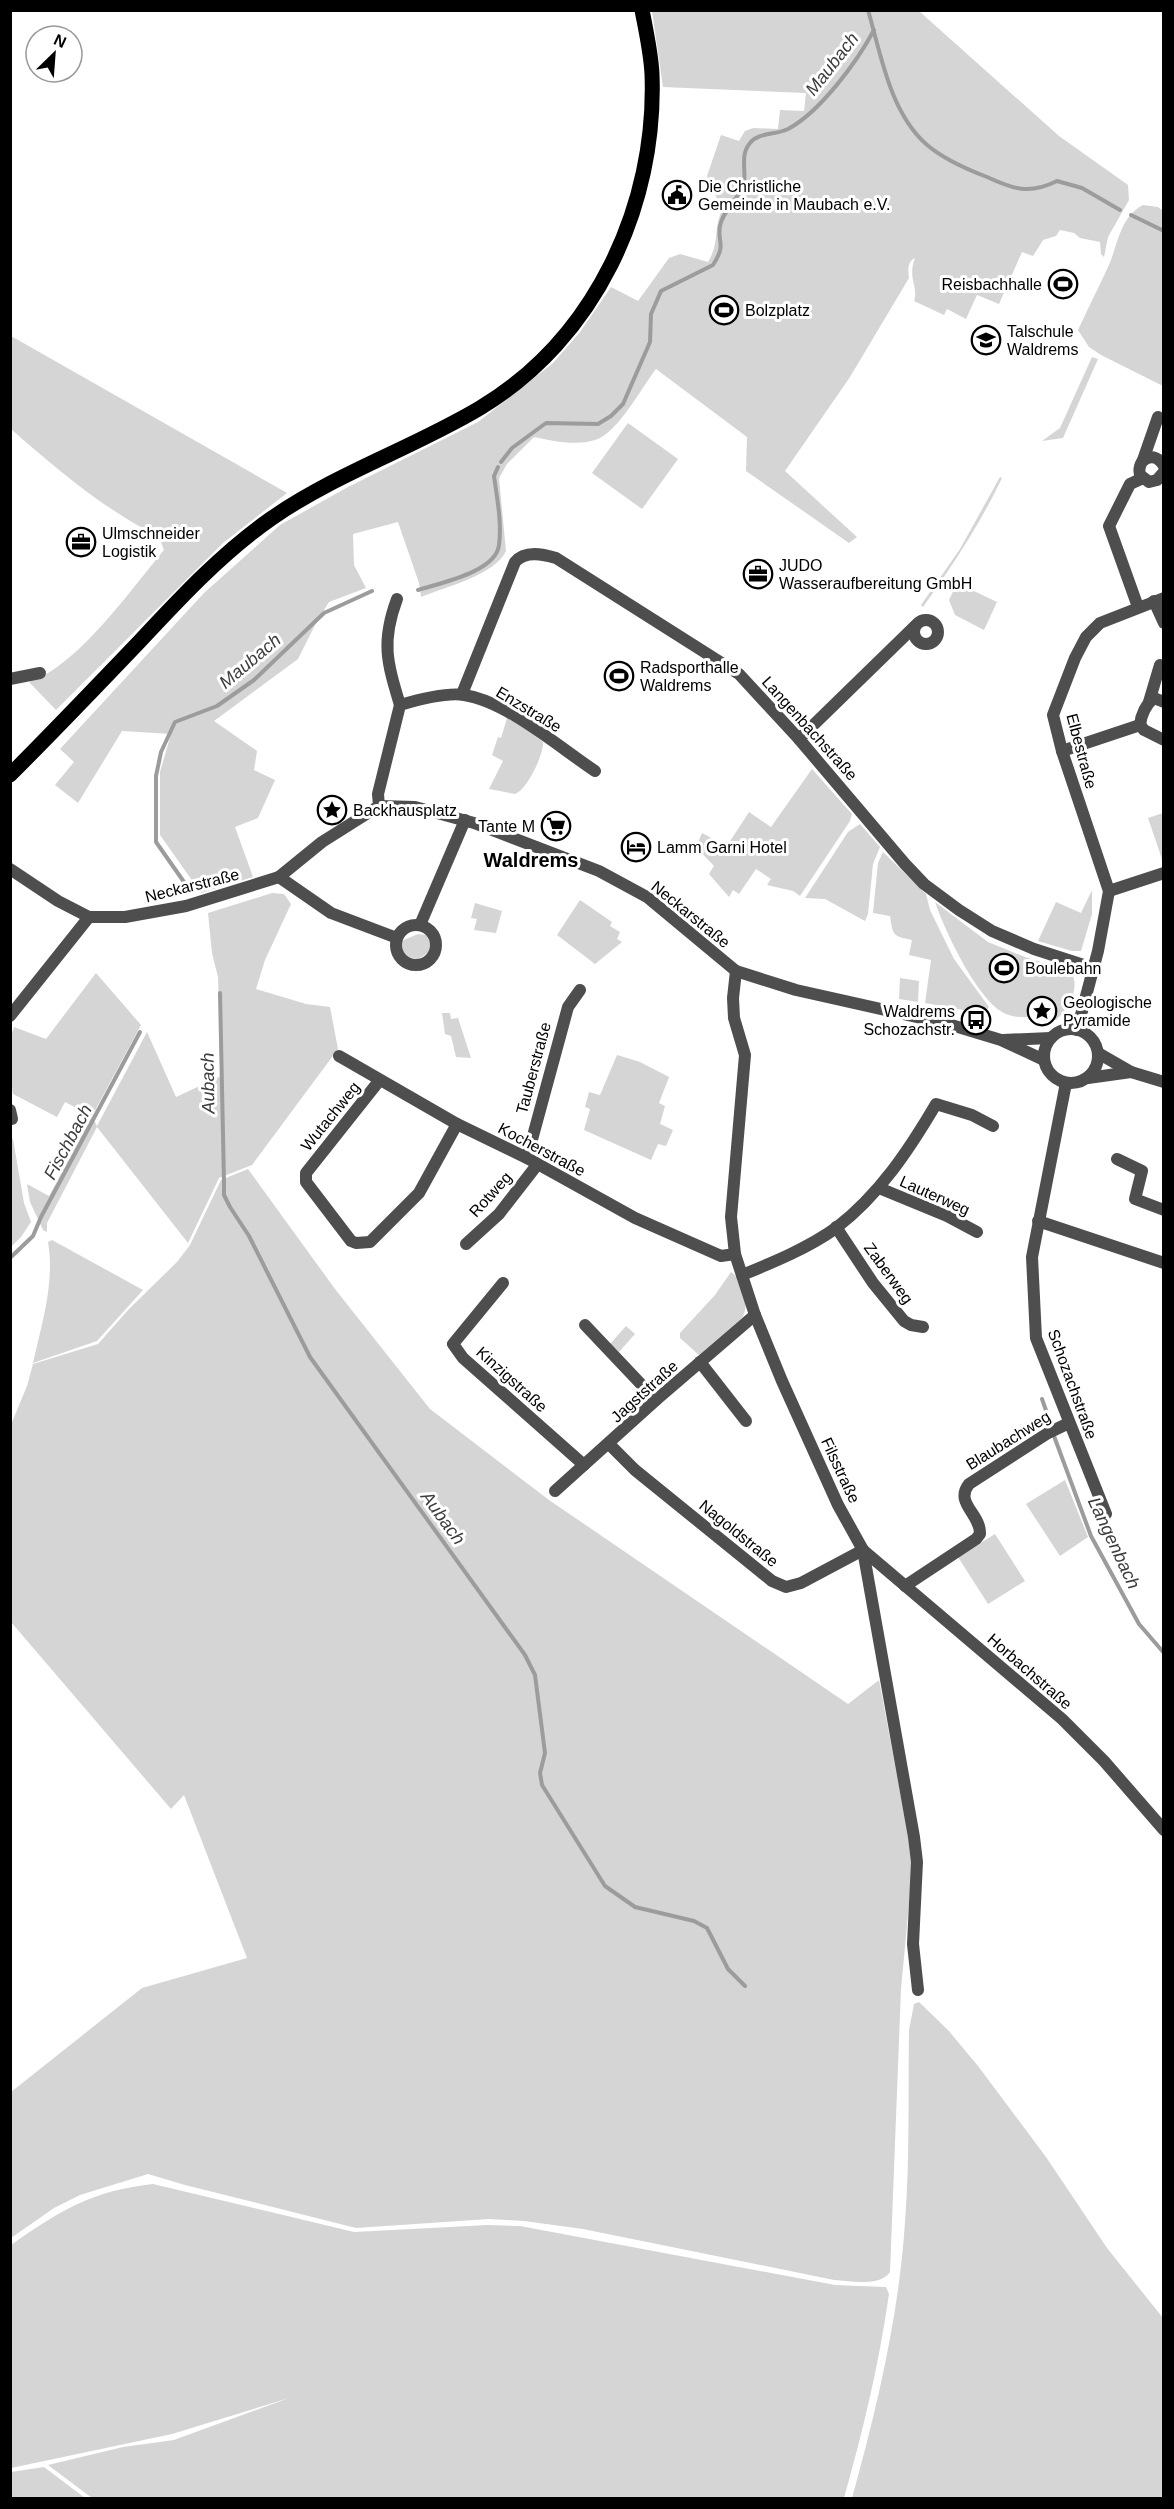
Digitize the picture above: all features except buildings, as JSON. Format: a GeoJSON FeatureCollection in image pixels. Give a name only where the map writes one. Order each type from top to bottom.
{"type":"FeatureCollection","features":[{"type":"Feature","properties":{"kind":"main road"},"geometry":{"type":"LineString","coordinates":[[10,775],[192,586],[273,517],[367,464],[480,408],[514,383],[562,340],[584,313],[610,266],[631,220],[642,181],[648,151],[652,73],[642,10]]}},
{"type":"Feature","properties":{"kind":"street"},"geometry":{"type":"LineString","coordinates":[[1143,478],[1139,467],[1158,417]]}},
{"type":"Feature","properties":{"kind":"street"},"geometry":{"type":"LineString","coordinates":[[1143,460],[1154,457],[1164,466]]}},
{"type":"Feature","properties":{"kind":"street"},"geometry":{"type":"LineString","coordinates":[[1138,607],[1109,526],[1130,484],[1143,478],[1154,482],[1164,472]]}},
{"type":"Feature","properties":{"kind":"street","name":"Langenbachstraße"},"geometry":{"type":"LineString","coordinates":[[462,694],[513,566],[520,557],[535,554],[556,558],[740,674],[799,739],[905,864],[959,910],[992,931],[1034,949],[1093,968]]}},
{"type":"Feature","properties":{"kind":"street"},"geometry":{"type":"LineString","coordinates":[[379,806],[378,794],[400,705],[388,664],[387,644],[388,624],[397,599]]}},
{"type":"Feature","properties":{"kind":"street"},"geometry":{"type":"LineString","coordinates":[[1159,599],[1164,623]]}},
{"type":"Feature","properties":{"kind":"street","name":"Elbestraße"},"geometry":{"type":"LineString","coordinates":[[1077,1029],[1106,915],[1109,891],[1062,751],[1053,715],[1086,637],[1100,623],[1159,599]]}},
{"type":"Feature","properties":{"kind":"street"},"geometry":{"type":"LineString","coordinates":[[799,739],[915,626]]}},
{"type":"Feature","properties":{"kind":"street"},"geometry":{"type":"LineString","coordinates":[[1160,665],[1149,702],[1140,718],[1140,725],[1144,730],[1164,740]]}},
{"type":"Feature","properties":{"kind":"street"},"geometry":{"type":"LineString","coordinates":[[10,679],[40,673]]}},
{"type":"Feature","properties":{"kind":"street","name":"Enzstraße"},"geometry":{"type":"LineString","coordinates":[[400,705],[421,699],[462,694],[489,702],[513,714],[595,771]]}},
{"type":"Feature","properties":{"kind":"street"},"geometry":{"type":"LineString","coordinates":[[1149,702],[1155,698],[1164,702]]}},
{"type":"Feature","properties":{"kind":"street"},"geometry":{"type":"LineString","coordinates":[[1062,751],[1140,725]]}},
{"type":"Feature","properties":{"kind":"street","name":"Neckarstraße"},"geometry":{"type":"LineString","coordinates":[[10,868],[58,901],[89,917],[125,917],[186,906],[279,877],[322,842],[379,806],[415,807],[465,820],[566,857],[627,885],[646,897],[736,971],[796,990],[915,1015],[1001,1040],[1044,1059]]}},
{"type":"Feature","properties":{"kind":"street"},"geometry":{"type":"LineString","coordinates":[[420,926],[465,820]]}},
{"type":"Feature","properties":{"kind":"street"},"geometry":{"type":"LineString","coordinates":[[1109,891],[1163,875]]}},
{"type":"Feature","properties":{"kind":"street"},"geometry":{"type":"LineString","coordinates":[[279,877],[331,912],[397,938]]}},
{"type":"Feature","properties":{"kind":"street"},"geometry":{"type":"LineString","coordinates":[[10,1016],[89,917]]}},
{"type":"Feature","properties":{"kind":"street"},"geometry":{"type":"LineString","coordinates":[[420,926],[430,931],[435,942],[433,955],[424,963],[411,964],[400,958],[396,947],[397,938],[406,927],[420,926]]}},
{"type":"Feature","properties":{"kind":"street","name":"Filsstraße"},"geometry":{"type":"LineString","coordinates":[[736,971],[733,998],[734,1017],[745,1055],[731,1217],[735,1254],[755,1315],[838,1505],[863,1550],[914,1836],[917,1862],[913,1944],[918,1990]]}},
{"type":"Feature","properties":{"kind":"street","name":"Tauberstraße"},"geometry":{"type":"LineString","coordinates":[[532,1162],[568,1007],[580,990]]}},
{"type":"Feature","properties":{"kind":"street"},"geometry":{"type":"LineString","coordinates":[[1088,1078],[1095,1070],[1098,1053],[1092,1038],[1077,1029],[1060,1031],[1051,1038],[1045,1048],[1044,1059],[1052,1076],[1066,1083],[1131,1072]]}},
{"type":"Feature","properties":{"kind":"street","name":"Neckarstraße"},"geometry":{"type":"LineString","coordinates":[[1001,1040],[1051,1038]]}},
{"type":"Feature","properties":{"kind":"street"},"geometry":{"type":"LineString","coordinates":[[1098,1053],[1131,1072],[1164,1082]]}},
{"type":"Feature","properties":{"kind":"street","name":"Kocherstraße"},"geometry":{"type":"LineString","coordinates":[[339,1056],[457,1124],[635,1218],[721,1256],[735,1254]]}},
{"type":"Feature","properties":{"kind":"street","name":"Wutachweg"},"geometry":{"type":"LineString","coordinates":[[379,1081],[306,1173],[306,1182],[351,1240],[356,1243],[370,1242],[419,1193],[457,1124]]}},
{"type":"Feature","properties":{"kind":"street","name":"Schozachstraße"},"geometry":{"type":"LineString","coordinates":[[1066,1083],[1032,1257],[1036,1338],[1106,1514]]}},
{"type":"Feature","properties":{"kind":"street"},"geometry":{"type":"LineString","coordinates":[[742,1275],[802,1247],[836,1227],[879,1188],[904,1157],[936,1104],[993,1126]]}},
{"type":"Feature","properties":{"kind":"street"},"geometry":{"type":"LineString","coordinates":[[1117,1159],[1142,1171],[1135,1199],[1164,1210]]}},
{"type":"Feature","properties":{"kind":"street","name":"Rotweg"},"geometry":{"type":"LineString","coordinates":[[466,1244],[499,1214],[532,1162]]}},
{"type":"Feature","properties":{"kind":"street","name":"Lauterweg"},"geometry":{"type":"LineString","coordinates":[[879,1188],[947,1216],[977,1232]]}},
{"type":"Feature","properties":{"kind":"street"},"geometry":{"type":"LineString","coordinates":[[1038,1221],[1164,1263]]}},
{"type":"Feature","properties":{"kind":"street","name":"Zaberweg"},"geometry":{"type":"LineString","coordinates":[[836,1227],[873,1283],[904,1321],[923,1327]]}},
{"type":"Feature","properties":{"kind":"street","name":"Kinzigstraße"},"geometry":{"type":"LineString","coordinates":[[503,1283],[453,1344],[463,1358],[584,1465]]}},
{"type":"Feature","properties":{"kind":"street","name":"Jagststraße"},"geometry":{"type":"LineString","coordinates":[[555,1491],[755,1315]]}},
{"type":"Feature","properties":{"kind":"street"},"geometry":{"type":"LineString","coordinates":[[585,1325],[656,1400]]}},
{"type":"Feature","properties":{"kind":"street"},"geometry":{"type":"LineString","coordinates":[[700,1362],[746,1421]]}},
{"type":"Feature","properties":{"kind":"street","name":"Blaubachweg"},"geometry":{"type":"LineString","coordinates":[[905,1586],[976,1539],[980,1534],[978,1522],[964,1501],[964,1490],[969,1484],[1048,1433],[1069,1423]]}},
{"type":"Feature","properties":{"kind":"street","name":"Nagoldstraße"},"geometry":{"type":"LineString","coordinates":[[609,1444],[635,1470],[772,1581],[786,1587],[801,1583],[863,1550]]}},
{"type":"Feature","properties":{"kind":"street","name":"Horbachstraße"},"geometry":{"type":"LineString","coordinates":[[863,1550],[1062,1719],[1104,1761],[1164,1830]]}},
{"type":"Feature","properties":{"kind":"shaded area"},"geometry":{"type":"Polygon","coordinates":[[[652,11],[919,11],[1059,136],[1128,185],[1129,200],[1108,237],[1104,257],[1101,254],[1100,242],[1080,238],[1074,233],[1060,230],[1056,236],[1043,240],[1033,256],[1022,252],[999,304],[977,295],[966,319],[947,309],[944,315],[914,301],[912,271],[915,258],[909,264],[909,278],[850,377],[785,471],[857,537],[849,543],[746,471],[747,437],[656,369],[620,420],[603,436],[588,442],[572,443],[534,437],[507,464],[499,478],[506,551],[491,567],[481,573],[421,597],[419,583],[398,522],[353,534],[354,565],[366,588],[329,602],[298,659],[214,721],[257,751],[254,770],[275,780],[258,818],[235,827],[253,877],[201,893],[160,835],[160,772],[171,734],[122,731],[78,803],[55,785],[74,762],[60,749],[204,593],[280,525],[348,487],[478,422],[553,363],[580,332],[611,287],[638,301],[669,258],[680,254],[708,262],[714,248],[722,210],[707,176],[721,135],[739,141],[745,131],[753,128],[778,129],[780,110],[804,111],[806,93],[663,87],[652,11]]]}},
{"type":"Feature","properties":{"kind":"shaded area"},"geometry":{"type":"Polygon","coordinates":[[[1143,205],[1158,207],[1163,211],[1163,386],[1101,355],[1089,347],[1078,330],[1129,216],[1143,205]]]}},
{"type":"Feature","properties":{"kind":"shaded area"},"geometry":{"type":"Polygon","coordinates":[[[11,336],[287,493],[223,543],[56,710],[29,682],[48,673],[85,643],[120,605],[164,550],[159,537],[99,501],[11,429],[11,336]]]}},
{"type":"Feature","properties":{"kind":"shaded area"},"geometry":{"type":"Polygon","coordinates":[[[1092,357],[1098,359],[1063,438],[1042,441],[1060,428],[1092,357]]]}},
{"type":"Feature","properties":{"kind":"shaded area"},"geometry":{"type":"Polygon","coordinates":[[[628,423],[678,459],[642,509],[592,473],[628,423]]]}},
{"type":"Feature","properties":{"kind":"shaded area"},"geometry":{"type":"Polygon","coordinates":[[[1000,477],[1002,478],[994,495],[975,528],[923,607],[921,605],[960,549],[1000,477]]]}},
{"type":"Feature","properties":{"kind":"shaded area"},"geometry":{"type":"Polygon","coordinates":[[[957,583],[997,602],[984,630],[955,615],[949,600],[957,583]]]}},
{"type":"Feature","properties":{"kind":"shaded area"},"geometry":{"type":"Polygon","coordinates":[[[508,715],[543,742],[541,755],[534,771],[525,786],[515,794],[489,789],[503,761],[492,755],[498,737],[501,738],[508,715]]]}},
{"type":"Feature","properties":{"kind":"shaded area"},"geometry":{"type":"Polygon","coordinates":[[[812,769],[852,814],[850,821],[800,896],[793,891],[767,885],[771,879],[756,869],[739,894],[733,890],[729,897],[709,874],[714,866],[696,847],[702,833],[727,846],[749,812],[771,827],[812,769]]]}},
{"type":"Feature","properties":{"kind":"shaded area"},"geometry":{"type":"Polygon","coordinates":[[[1164,813],[1163,862],[1148,818],[1164,813]]]}},
{"type":"Feature","properties":{"kind":"shaded area"},"geometry":{"type":"Polygon","coordinates":[[[860,824],[880,847],[873,864],[868,914],[865,921],[825,899],[805,898],[848,832],[860,824]]]}},
{"type":"Feature","properties":{"kind":"shaded area"},"geometry":{"type":"Polygon","coordinates":[[[883,852],[926,894],[930,910],[954,959],[989,1007],[985,1012],[925,1003],[931,960],[909,955],[912,940],[895,934],[890,916],[873,913],[878,863],[883,852]]]}},
{"type":"Feature","properties":{"kind":"shaded area"},"geometry":{"type":"Polygon","coordinates":[[[1092,890],[1092,914],[1081,951],[1072,951],[1038,941],[1056,902],[1081,913],[1092,890]]]}},
{"type":"Feature","properties":{"kind":"shaded area"},"geometry":{"type":"Polygon","coordinates":[[[272,893],[284,894],[291,904],[265,960],[256,989],[306,1004],[330,1007],[338,1049],[252,1165],[219,1178],[188,1243],[97,1127],[47,1223],[47,1232],[43,1230],[30,1202],[27,1184],[49,1196],[92,1116],[97,1126],[147,1032],[176,1097],[221,1076],[218,977],[212,953],[208,913],[272,893]]]}},
{"type":"Feature","properties":{"kind":"shaded area"},"geometry":{"type":"Polygon","coordinates":[[[580,900],[612,922],[610,926],[620,932],[617,939],[622,942],[595,964],[557,935],[580,900]]]}},
{"type":"Feature","properties":{"kind":"shaded area"},"geometry":{"type":"Polygon","coordinates":[[[935,902],[988,942],[1025,957],[1070,971],[1075,983],[1074,990],[1069,1004],[1061,1015],[1056,1020],[1044,1017],[1018,1017],[1006,1014],[995,1007],[984,996],[964,964],[946,930],[935,902]]]}},
{"type":"Feature","properties":{"kind":"shaded area"},"geometry":{"type":"Polygon","coordinates":[[[475,903],[502,911],[496,933],[474,930],[477,919],[471,918],[475,903]]]}},
{"type":"Feature","properties":{"kind":"shaded area"},"geometry":{"type":"Polygon","coordinates":[[[418,934],[426,935],[433,941],[433,950],[418,959],[401,956],[398,948],[399,942],[418,934]]]}},
{"type":"Feature","properties":{"kind":"shaded area"},"geometry":{"type":"Polygon","coordinates":[[[96,973],[141,1025],[92,1116],[65,1102],[57,1117],[13,1094],[9,1052],[14,1027],[46,1039],[96,973]]]}},
{"type":"Feature","properties":{"kind":"shaded area"},"geometry":{"type":"Polygon","coordinates":[[[900,978],[919,981],[918,1002],[899,999],[900,978]]]}},
{"type":"Feature","properties":{"kind":"shaded area"},"geometry":{"type":"Polygon","coordinates":[[[442,1013],[450,1013],[451,1019],[458,1018],[471,1058],[456,1057],[451,1036],[445,1034],[442,1013]]]}},
{"type":"Feature","properties":{"kind":"shaded area"},"geometry":{"type":"Polygon","coordinates":[[[617,1055],[640,1062],[669,1077],[659,1103],[665,1106],[660,1124],[673,1130],[666,1146],[658,1144],[651,1160],[584,1130],[590,1109],[585,1107],[589,1092],[600,1095],[617,1055]]]}},
{"type":"Feature","properties":{"kind":"shaded area"},"geometry":{"type":"Polygon","coordinates":[[[11,1138],[24,1203],[31,1222],[11,1247],[11,1138]]]}},
{"type":"Feature","properties":{"kind":"shaded area"},"geometry":{"type":"Polygon","coordinates":[[[248,1169],[335,1289],[430,1409],[549,1500],[848,1704],[879,1680],[913,1861],[901,1989],[890,2272],[885,2277],[865,2282],[834,2280],[583,2229],[524,2221],[489,2219],[356,2228],[148,2174],[80,2195],[54,2208],[11,2238],[11,2092],[142,1988],[247,1958],[184,1795],[171,1809],[11,1622],[10,1427],[27,1386],[33,1364],[98,1344],[129,1309],[177,1262],[190,1245],[221,1180],[248,1169]]]}},
{"type":"Feature","properties":{"kind":"shaded area"},"geometry":{"type":"Polygon","coordinates":[[[52,1240],[143,1290],[97,1341],[33,1363],[49,1287],[48,1242],[52,1240]]]}},
{"type":"Feature","properties":{"kind":"shaded area"},"geometry":{"type":"Polygon","coordinates":[[[731,1272],[735,1275],[744,1296],[745,1312],[742,1318],[699,1355],[680,1338],[680,1333],[715,1295],[731,1272]]]}},
{"type":"Feature","properties":{"kind":"shaded area"},"geometry":{"type":"Polygon","coordinates":[[[626,1326],[635,1334],[619,1352],[610,1344],[626,1326]]]}},
{"type":"Feature","properties":{"kind":"shaded area"},"geometry":{"type":"Polygon","coordinates":[[[1065,1480],[1088,1537],[1060,1556],[1026,1504],[1065,1480]]]}},
{"type":"Feature","properties":{"kind":"shaded area"},"geometry":{"type":"Polygon","coordinates":[[[995,1534],[1025,1581],[988,1604],[958,1557],[995,1534]]]}},
{"type":"Feature","properties":{"kind":"shaded area"},"geometry":{"type":"Polygon","coordinates":[[[919,2002],[948,2030],[978,2066],[1046,2157],[1107,2248],[1163,2318],[1163,2498],[852,2498],[886,2361],[898,2292],[907,2198],[909,2030],[914,2004],[919,2002]]]}},
{"type":"Feature","properties":{"kind":"shaded area"},"geometry":{"type":"Polygon","coordinates":[[[153,2184],[354,2232],[488,2225],[520,2226],[835,2285],[886,2287],[889,2294],[875,2372],[844,2498],[92,2498],[48,2465],[123,2447],[174,2440],[289,2398],[172,2434],[11,2468],[11,2245],[62,2212],[94,2197],[131,2187],[153,2184]]]}},
{"type":"Feature","properties":{"kind":"shaded area"},"geometry":{"type":"Polygon","coordinates":[[[44,2467],[85,2498],[11,2498],[11,2472],[44,2467]]]}},
{"type":"Feature","properties":{"kind":"waterway"},"geometry":{"type":"LineString","coordinates":[[868,10],[895,99],[914,131],[926,144],[955,163],[1005,185],[1029,189],[1057,181],[1082,188],[1120,210]]}},
{"type":"Feature","properties":{"kind":"waterway","name":"Maubach"},"geometry":{"type":"LineString","coordinates":[[501,462],[512,448],[546,423],[598,424],[611,416],[623,404],[650,342],[651,314],[661,291],[713,265],[720,252],[720,226],[724,214],[742,188],[744,157],[750,143],[763,135],[788,129],[813,111],[848,71],[874,30]]}},
{"type":"Feature","properties":{"kind":"waterway"},"geometry":{"type":"LineString","coordinates":[[1131,215],[1164,231]]}},
{"type":"Feature","properties":{"kind":"waterway","name":"Maubach"},"geometry":{"type":"LineString","coordinates":[[418,590],[466,575],[478,569],[496,554],[500,528],[494,476],[498,467]]}},
{"type":"Feature","properties":{"kind":"waterway","name":"Maubach"},"geometry":{"type":"LineString","coordinates":[[191,892],[156,842],[156,776],[161,752],[175,722],[217,706],[254,680],[324,613],[372,591]]}},
{"type":"Feature","properties":{"kind":"waterway","name":"Aubach"},"geometry":{"type":"LineString","coordinates":[[220,993],[224,1195],[230,1207],[249,1236],[310,1357],[525,1655],[535,1675],[545,1753],[540,1773],[542,1785],[605,1886],[635,1907],[694,1921],[707,1928],[728,1969],[745,1986]]}},
{"type":"Feature","properties":{"kind":"waterway","name":"Fischbach"},"geometry":{"type":"LineString","coordinates":[[10,1258],[33,1236],[140,1032]]}},
{"type":"Feature","properties":{"kind":"waterway","name":"Langenbach"},"geometry":{"type":"LineString","coordinates":[[1042,1399],[1048,1416]]}},
{"type":"Feature","properties":{"kind":"waterway","name":"Langenbach"},"geometry":{"type":"LineString","coordinates":[[1054,1436],[1091,1536],[1139,1624],[1164,1653]]}},
{"type":"Feature","properties":{"kind":"place","name":"Die Christliche Gemeinde in Maubach e.V."},"geometry":{"type":"Point","coordinates":[677,195]}},
{"type":"Feature","properties":{"kind":"place","name":"Reisbachhalle"},"geometry":{"type":"Point","coordinates":[1063,284]}},
{"type":"Feature","properties":{"kind":"place","name":"Bolzplatz"},"geometry":{"type":"Point","coordinates":[724,310]}},
{"type":"Feature","properties":{"kind":"place","name":"Talschule Waldrems"},"geometry":{"type":"Point","coordinates":[986,340]}},
{"type":"Feature","properties":{"kind":"place","name":"Ulmschneider Logistik"},"geometry":{"type":"Point","coordinates":[81,542]}},
{"type":"Feature","properties":{"kind":"place","name":"JUDO Wasseraufbereitung GmbH"},"geometry":{"type":"Point","coordinates":[758,574]}},
{"type":"Feature","properties":{"kind":"place","name":"Radsporthalle Waldrems"},"geometry":{"type":"Point","coordinates":[619,676]}},
{"type":"Feature","properties":{"kind":"place","name":"Backhausplatz"},"geometry":{"type":"Point","coordinates":[332,810]}},
{"type":"Feature","properties":{"kind":"place","name":"Tante M"},"geometry":{"type":"Point","coordinates":[556,826]}},
{"type":"Feature","properties":{"kind":"place","name":"Lamm Garni Hotel"},"geometry":{"type":"Point","coordinates":[636,847]}},
{"type":"Feature","properties":{"kind":"place","name":"Boulebahn"},"geometry":{"type":"Point","coordinates":[1004,968]}},
{"type":"Feature","properties":{"kind":"place","name":"Geologische Pyramide"},"geometry":{"type":"Point","coordinates":[1042,1011]}},
{"type":"Feature","properties":{"kind":"place","name":"Waldrems Schozachstr."},"geometry":{"type":"Point","coordinates":[976,1020]}},
{"type":"Feature","properties":{"kind":"district","name":"Waldrems"},"geometry":{"type":"Point","coordinates":[531,860]}}]}
